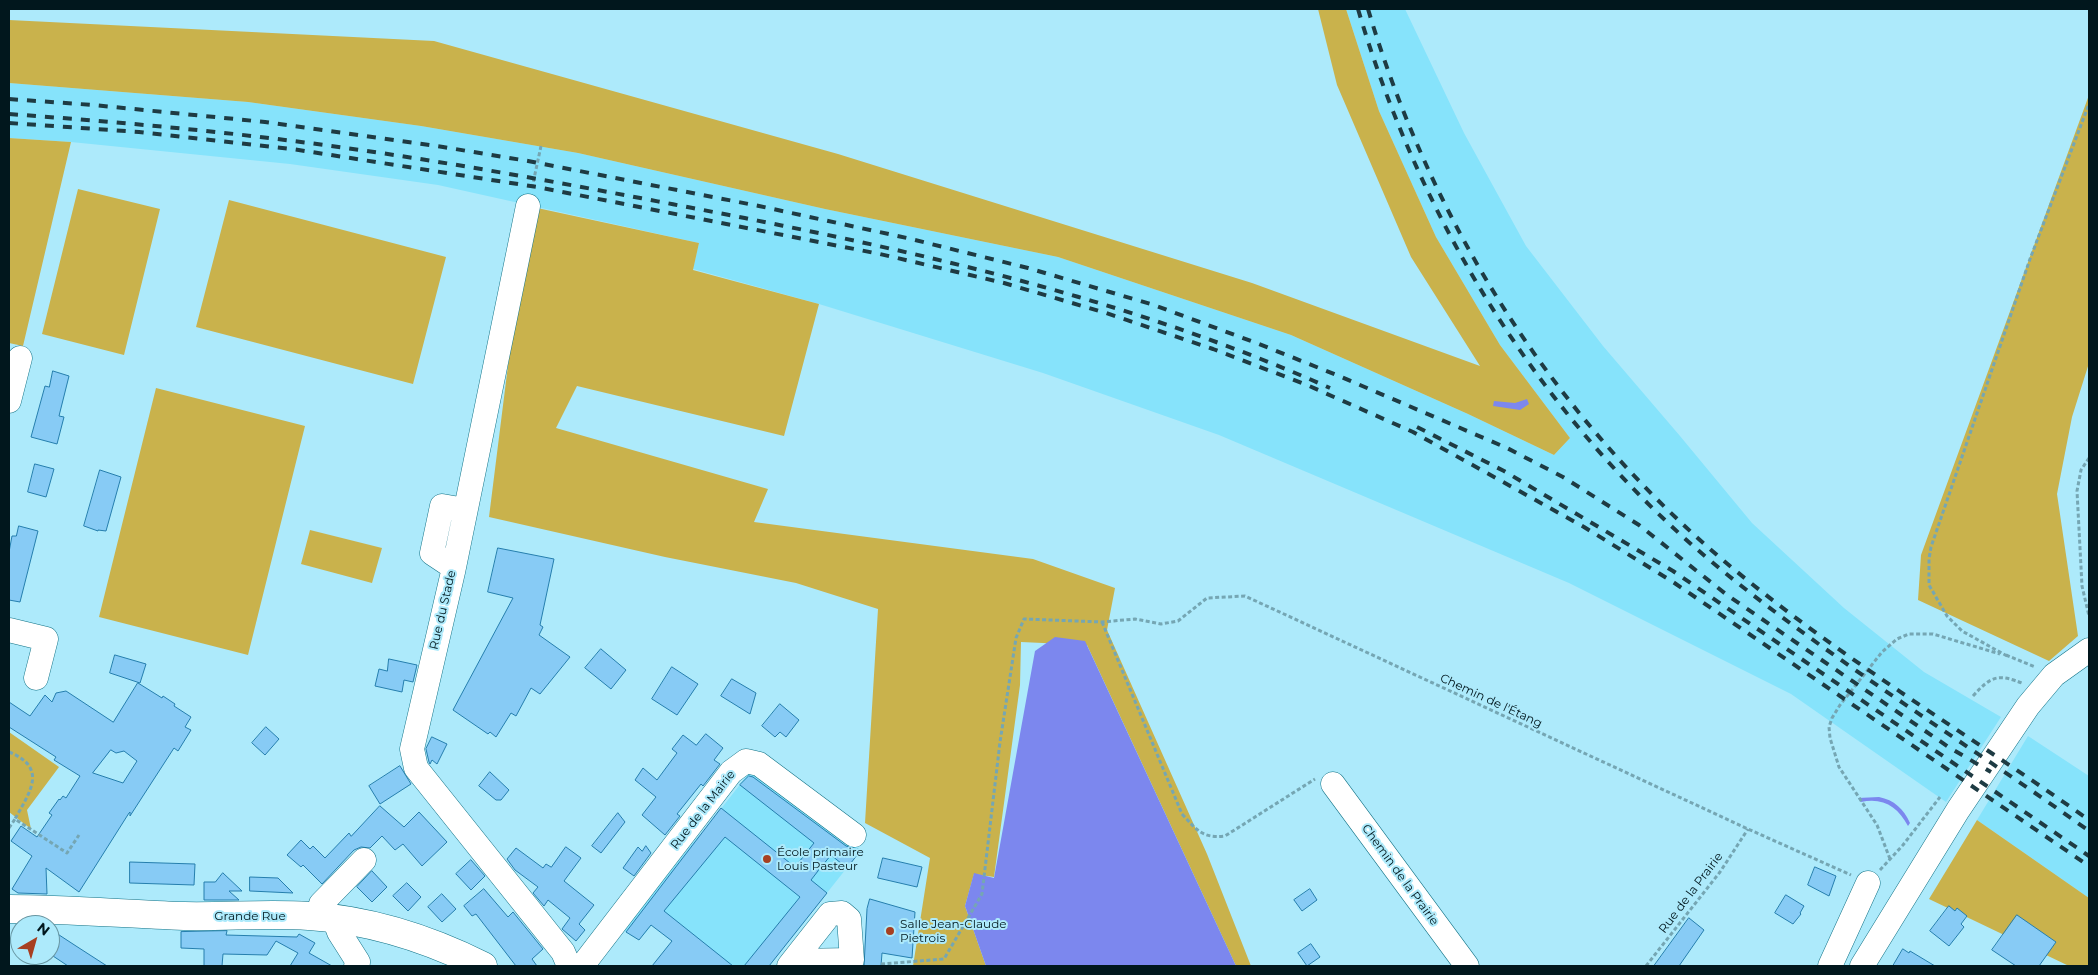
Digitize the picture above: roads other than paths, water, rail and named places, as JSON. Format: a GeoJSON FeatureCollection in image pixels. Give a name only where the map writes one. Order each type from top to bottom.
{"type":"FeatureCollection","features":[{"type":"Feature","properties":{"kind":"main road","name":"Grande Rue"},"geometry":{"type":"LineString","coordinates":[[9,909],[185,916],[325,918],[392,930],[428,942],[484,966]]}},
{"type":"Feature","properties":{"kind":"street","name":"Rue du Stade"},"geometry":{"type":"LineString","coordinates":[[528,206],[454,567],[412,749],[416,768],[563,952],[569,966]]}},
{"type":"Feature","properties":{"kind":"street"},"geometry":{"type":"LineString","coordinates":[[9,401],[20,358]]}},
{"type":"Feature","properties":{"kind":"street"},"geometry":{"type":"LineString","coordinates":[[9,630],[46,639],[36,678]]}},
{"type":"Feature","properties":{"kind":"street"},"geometry":{"type":"LineString","coordinates":[[1862,966],[1958,810],[2047,683],[2089,650]]}},
{"type":"Feature","properties":{"kind":"street","name":"Rue de la Mairie"},"geometry":{"type":"LineString","coordinates":[[582,966],[731,772],[746,761],[759,764],[854,835]]}},
{"type":"Feature","properties":{"kind":"street","name":"Chemin de la Prairie"},"geometry":{"type":"LineString","coordinates":[[1333,784],[1467,966]]}},
{"type":"Feature","properties":{"kind":"street"},"geometry":{"type":"LineString","coordinates":[[356,966],[358,962],[339,932],[325,918],[321,904],[364,860]]}},
{"type":"Feature","properties":{"kind":"street"},"geometry":{"type":"LineString","coordinates":[[1830,966],[1868,883]]}},
{"type":"Feature","properties":{"kind":"water"},"geometry":{"type":"Polygon","coordinates":[[[1527,399],[1529,404],[1520,410],[1493,406],[1494,401],[1515,403],[1527,399]]]}},
{"type":"Feature","properties":{"kind":"water"},"geometry":{"type":"Polygon","coordinates":[[[1055,637],[1085,641],[1236,966],[986,966],[965,906],[974,873],[994,878],[1035,651],[1055,637]]]}},
{"type":"Feature","properties":{"kind":"water"},"geometry":{"type":"Polygon","coordinates":[[[1879,797],[1889,800],[1902,809],[1910,823],[1908,826],[1900,814],[1889,805],[1876,801],[1861,802],[1858,798],[1879,797]]]}},
{"type":"Feature","properties":{"kind":"railway"},"geometry":{"type":"LineString","coordinates":[[1358,9],[1385,90],[1417,169],[1455,245],[1499,318],[1547,388],[1601,454],[1660,515],[1724,572],[1768,607],[2089,831]]}},
{"type":"Feature","properties":{"kind":"railway"},"geometry":{"type":"LineString","coordinates":[[1368,9],[1395,88],[1426,165],[1463,240],[1506,311],[1553,379],[1605,443],[1662,504],[1724,561],[1767,596],[1812,630],[2089,820]]}},
{"type":"Feature","properties":{"kind":"railway"},"geometry":{"type":"LineString","coordinates":[[9,99],[93,105],[265,122],[528,161],[759,206],[907,238],[1028,268],[1154,305],[1339,376],[1507,448],[1563,477],[1639,525],[1727,595],[1950,748],[1991,772]]}},
{"type":"Feature","properties":{"kind":"railway"},"geometry":{"type":"LineString","coordinates":[[9,114],[187,129],[396,155],[499,172],[783,226],[943,261],[1100,303],[1178,328],[1254,356],[1330,388]]}},
{"type":"Feature","properties":{"kind":"railway"},"geometry":{"type":"LineString","coordinates":[[9,123],[139,132],[292,149],[537,187],[880,254],[1004,283],[1106,313],[1213,349],[1307,385],[1413,432],[1584,527],[1673,582],[2089,866]]}},
{"type":"Feature","properties":{"kind":"railway"},"geometry":{"type":"LineString","coordinates":[[1417,427],[1504,471],[1673,571],[2089,856]]}},
{"type":"Feature","properties":{"kind":"place","name":"École primaire Louis Pasteur"},"geometry":{"type":"Point","coordinates":[767,859]}},
{"type":"Feature","properties":{"kind":"place","name":"Salle Jean-Claude Pietrois"},"geometry":{"type":"Point","coordinates":[890,931]}}]}
